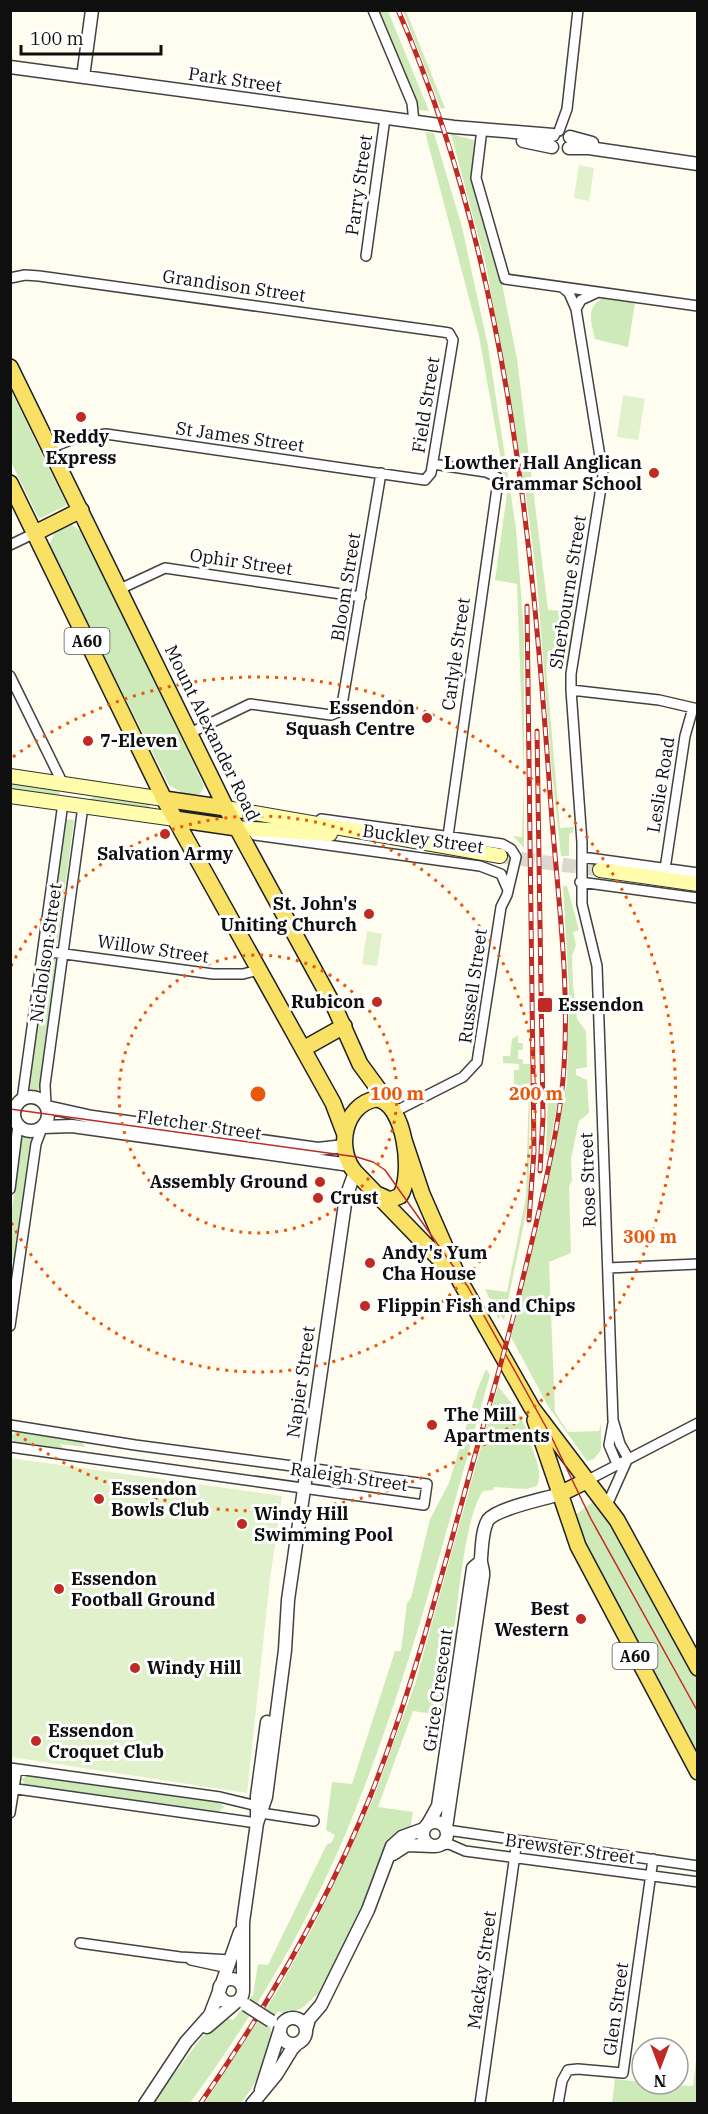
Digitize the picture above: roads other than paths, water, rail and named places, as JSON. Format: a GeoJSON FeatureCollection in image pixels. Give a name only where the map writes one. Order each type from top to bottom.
{"type":"FeatureCollection","features":[{"type":"Feature","properties":{"kind":"main road","name":"Mount Alexander Road"},"geometry":{"type":"LineString","coordinates":[[10,367],[226,808],[344,1026],[360,1064],[394,1111]]}},
{"type":"Feature","properties":{"kind":"main road","name":"A60"},"geometry":{"type":"LineString","coordinates":[[10,483],[164,799],[336,1108],[353,1169],[460,1281]]}},
{"type":"Feature","properties":{"kind":"main road"},"geometry":{"type":"LineString","coordinates":[[35,533],[81,510]]}},
{"type":"Feature","properties":{"kind":"main road","name":"Buckley Street"},"geometry":{"type":"LineString","coordinates":[[10,776],[291,818],[389,838],[500,856]]}},
{"type":"Feature","properties":{"kind":"main road"},"geometry":{"type":"LineString","coordinates":[[63,784],[65,789],[63,803]]}},
{"type":"Feature","properties":{"kind":"main road"},"geometry":{"type":"LineString","coordinates":[[83,806],[86,788]]}},
{"type":"Feature","properties":{"kind":"main road","name":"Buckley Street"},"geometry":{"type":"LineString","coordinates":[[10,796],[237,828],[389,838]]}},
{"type":"Feature","properties":{"kind":"main road"},"geometry":{"type":"LineString","coordinates":[[600,870],[698,884]]}},
{"type":"Feature","properties":{"kind":"main road"},"geometry":{"type":"LineString","coordinates":[[303,1049],[344,1026]]}},
{"type":"Feature","properties":{"kind":"main road"},"geometry":{"type":"LineString","coordinates":[[344,1139],[358,1109],[367,1102],[380,1100],[394,1111]]}},
{"type":"Feature","properties":{"kind":"main road","name":"A60"},"geometry":{"type":"LineString","coordinates":[[394,1111],[422,1194],[460,1281],[532,1408],[607,1505],[698,1668]]}},
{"type":"Feature","properties":{"kind":"main road","name":"A60"},"geometry":{"type":"LineString","coordinates":[[379,1195],[394,1199],[400,1196],[404,1189],[406,1168],[404,1140]]}},
{"type":"Feature","properties":{"kind":"main road","name":"A60"},"geometry":{"type":"LineString","coordinates":[[532,1408],[578,1546],[698,1772]]}},
{"type":"Feature","properties":{"kind":"main road"},"geometry":{"type":"LineString","coordinates":[[560,1494],[588,1480]]}},
{"type":"Feature","properties":{"kind":"street"},"geometry":{"type":"LineString","coordinates":[[83,77],[92,10]]}},
{"type":"Feature","properties":{"kind":"street"},"geometry":{"type":"LineString","coordinates":[[373,10],[412,103],[414,122]]}},
{"type":"Feature","properties":{"kind":"street"},"geometry":{"type":"LineString","coordinates":[[562,139],[576,11]]}},
{"type":"Feature","properties":{"kind":"street","name":"Park Street"},"geometry":{"type":"LineString","coordinates":[[10,67],[481,132],[562,139],[698,158]]}},
{"type":"Feature","properties":{"kind":"street","name":"Parry Street"},"geometry":{"type":"LineString","coordinates":[[366,256],[385,118]]}},
{"type":"Feature","properties":{"kind":"street"},"geometry":{"type":"LineString","coordinates":[[481,132],[476,178],[505,279],[698,306]]}},
{"type":"Feature","properties":{"kind":"street","name":"Park Street"},"geometry":{"type":"LineString","coordinates":[[562,139],[578,147],[698,164]]}},
{"type":"Feature","properties":{"kind":"street","name":"Grandison Street"},"geometry":{"type":"LineString","coordinates":[[10,278],[39,276],[443,332],[452,336]]}},
{"type":"Feature","properties":{"kind":"street","name":"Sherbourne Street"},"geometry":{"type":"LineString","coordinates":[[562,287],[569,293],[576,309],[603,475],[571,674],[581,869]]}},
{"type":"Feature","properties":{"kind":"street"},"geometry":{"type":"LineString","coordinates":[[576,309],[581,300],[596,293]]}},
{"type":"Feature","properties":{"kind":"street","name":"Field Street"},"geometry":{"type":"LineString","coordinates":[[428,479],[433,464],[453,345],[452,336]]}},
{"type":"Feature","properties":{"kind":"street","name":"St James Street"},"geometry":{"type":"LineString","coordinates":[[50,448],[79,437],[106,434],[428,479]]}},
{"type":"Feature","properties":{"kind":"street","name":"Carlyle Street"},"geometry":{"type":"LineString","coordinates":[[433,464],[486,472],[497,477],[498,488],[471,660],[448,836]]}},
{"type":"Feature","properties":{"kind":"street","name":"Bloom Street"},"geometry":{"type":"LineString","coordinates":[[190,733],[250,704],[334,715],[344,705],[381,473]]}},
{"type":"Feature","properties":{"kind":"street"},"geometry":{"type":"LineString","coordinates":[[10,545],[35,533]]}},
{"type":"Feature","properties":{"kind":"street","name":"Ophir Street"},"geometry":{"type":"LineString","coordinates":[[120,590],[165,568],[361,597]]}},
{"type":"Feature","properties":{"kind":"street"},"geometry":{"type":"LineString","coordinates":[[10,676],[63,784]]}},
{"type":"Feature","properties":{"kind":"street"},"geometry":{"type":"LineString","coordinates":[[571,690],[659,700],[695,709]]}},
{"type":"Feature","properties":{"kind":"street","name":"Leslie Road"},"geometry":{"type":"LineString","coordinates":[[665,869],[685,736],[695,709]]}},
{"type":"Feature","properties":{"kind":"street","name":"Nicholson Street"},"geometry":{"type":"LineString","coordinates":[[18,1101],[43,951],[63,803]]}},
{"type":"Feature","properties":{"kind":"street","name":"Nicholson Street"},"geometry":{"type":"LineString","coordinates":[[46,1106],[45,1085],[83,806]]}},
{"type":"Feature","properties":{"kind":"street","name":"Buckley Street"},"geometry":{"type":"LineString","coordinates":[[291,818],[334,820],[502,844],[511,849],[516,861],[508,890]]}},
{"type":"Feature","properties":{"kind":"street","name":"Buckley Street"},"geometry":{"type":"LineString","coordinates":[[237,828],[260,836],[489,868],[501,874],[508,890]]}},
{"type":"Feature","properties":{"kind":"street"},"geometry":{"type":"LineString","coordinates":[[582,857],[698,873]]}},
{"type":"Feature","properties":{"kind":"street","name":"Rose Street"},"geometry":{"type":"LineString","coordinates":[[581,869],[580,882],[584,915],[597,966],[613,1420],[609,1445],[617,1464]]}},
{"type":"Feature","properties":{"kind":"street"},"geometry":{"type":"LineString","coordinates":[[580,882],[698,898]]}},
{"type":"Feature","properties":{"kind":"street","name":"Russell Street"},"geometry":{"type":"LineString","coordinates":[[394,1111],[463,1077],[477,1062],[501,907],[508,890]]}},
{"type":"Feature","properties":{"kind":"street","name":"Willow Street"},"geometry":{"type":"LineString","coordinates":[[43,951],[213,974],[243,974],[258,970]]}},
{"type":"Feature","properties":{"kind":"street"},"geometry":{"type":"LineString","coordinates":[[10,1189],[14,1112],[18,1101],[35,1097],[46,1106],[48,1118],[37,1141],[10,1326]]}},
{"type":"Feature","properties":{"kind":"street","name":"Fletcher Street"},"geometry":{"type":"LineString","coordinates":[[46,1106],[92,1117],[318,1149],[344,1139]]}},
{"type":"Feature","properties":{"kind":"street"},"geometry":{"type":"LineString","coordinates":[[15,1123],[29,1132],[42,1128]]}},
{"type":"Feature","properties":{"kind":"street","name":"Fletcher Street"},"geometry":{"type":"LineString","coordinates":[[42,1128],[72,1125],[353,1169]]}},
{"type":"Feature","properties":{"kind":"street","name":"Napier Street"},"geometry":{"type":"LineString","coordinates":[[242,1999],[243,1922],[285,1650],[288,1600],[303,1488],[346,1197],[353,1169]]}},
{"type":"Feature","properties":{"kind":"street"},"geometry":{"type":"LineString","coordinates":[[608,1268],[698,1264]]}},
{"type":"Feature","properties":{"kind":"street","name":"Rose Street"},"geometry":{"type":"LineString","coordinates":[[613,1420],[620,1444],[628,1458]]}},
{"type":"Feature","properties":{"kind":"street"},"geometry":{"type":"LineString","coordinates":[[588,1480],[698,1423]]}},
{"type":"Feature","properties":{"kind":"street","name":"Raleigh Street"},"geometry":{"type":"LineString","coordinates":[[10,1425],[111,1442],[427,1485],[424,1504],[10,1447]]}},
{"type":"Feature","properties":{"kind":"street"},"geometry":{"type":"LineString","coordinates":[[607,1505],[628,1458]]}},
{"type":"Feature","properties":{"kind":"street","name":"Grice Crescent"},"geometry":{"type":"LineString","coordinates":[[447,1829],[447,1787],[469,1635],[473,1568],[480,1562],[486,1527],[492,1516],[560,1494]]}},
{"type":"Feature","properties":{"kind":"street"},"geometry":{"type":"LineString","coordinates":[[10,1813],[14,1768],[220,1797],[259,1812]]}},
{"type":"Feature","properties":{"kind":"street","name":"Grice Crescent"},"geometry":{"type":"LineString","coordinates":[[426,1826],[436,1812],[447,1787]]}},
{"type":"Feature","properties":{"kind":"street"},"geometry":{"type":"LineString","coordinates":[[12,1788],[259,1812],[314,1821]]}},
{"type":"Feature","properties":{"kind":"street"},"geometry":{"type":"LineString","coordinates":[[255,2098],[276,2075],[292,2049],[305,2036],[309,2019],[320,2007],[363,1919],[390,1849],[396,1842],[426,1826],[438,1822],[447,1829],[447,1838],[437,1846],[405,1845],[388,1859]]}},
{"type":"Feature","properties":{"kind":"street"},"geometry":{"type":"LineString","coordinates":[[426,1826],[425,1841],[437,1846]]}},
{"type":"Feature","properties":{"kind":"street","name":"Brewster Street"},"geometry":{"type":"LineString","coordinates":[[447,1829],[698,1866]]}},
{"type":"Feature","properties":{"kind":"street","name":"Mackay Street"},"geometry":{"type":"LineString","coordinates":[[480,2103],[517,1840]]}},
{"type":"Feature","properties":{"kind":"street","name":"Brewster Street"},"geometry":{"type":"LineString","coordinates":[[437,1846],[449,1844],[465,1851],[698,1882]]}},
{"type":"Feature","properties":{"kind":"street","name":"Glen Street"},"geometry":{"type":"LineString","coordinates":[[558,2103],[562,2081],[568,2070],[578,2068],[623,2073],[653,1859]]}},
{"type":"Feature","properties":{"kind":"street","name":"Napier Street"},"geometry":{"type":"LineString","coordinates":[[179,2056],[186,2042],[212,2012],[243,1922]]}},
{"type":"Feature","properties":{"kind":"street"},"geometry":{"type":"LineString","coordinates":[[80,1943],[229,1964],[244,1962]]}},
{"type":"Feature","properties":{"kind":"street"},"geometry":{"type":"LineString","coordinates":[[242,1999],[236,1980],[227,1980],[220,1988],[224,2001],[242,1999],[280,2022],[301,2020],[306,2030]]}},
{"type":"Feature","properties":{"kind":"street"},"geometry":{"type":"LineString","coordinates":[[255,2098],[280,2022],[309,2007],[328,1989]]}},
{"type":"Feature","properties":{"kind":"street"},"geometry":{"type":"LineString","coordinates":[[145,2103],[179,2056],[242,1999]]}},
{"type":"Feature","properties":{"kind":"street"},"geometry":{"type":"LineString","coordinates":[[280,2022],[285,2041],[298,2043]]}},
{"type":"Feature","properties":{"kind":"tunnel"},"geometry":{"type":"LineString","coordinates":[[500,856],[600,870]]}},
{"type":"Feature","properties":{"kind":"tram line"},"geometry":{"type":"LineString","coordinates":[[10,1109],[357,1157],[373,1162],[385,1170],[468,1287],[551,1436],[591,1519],[698,1712]]}},
{"type":"Feature","properties":{"kind":"railway"},"geometry":{"type":"LineString","coordinates":[[200,2104],[272,1993],[315,1916],[353,1838],[402,1710],[511,1324],[548,1172],[563,1085],[565,998],[562,930],[533,593],[522,494],[507,394],[489,296],[465,199],[435,103],[398,10]]}},
{"type":"Feature","properties":{"kind":"railway"},"geometry":{"type":"LineString","coordinates":[[527,606],[534,1151],[529,1220]]}},
{"type":"Feature","properties":{"kind":"railway"},"geometry":{"type":"LineString","coordinates":[[537,731],[543,1117],[540,1171]]}},
{"type":"Feature","properties":{"kind":"place","name":"Reddy Express"},"geometry":{"type":"Point","coordinates":[81,417]}},
{"type":"Feature","properties":{"kind":"place","name":"Lowther Hall Anglican Grammar School"},"geometry":{"type":"Point","coordinates":[654,473]}},
{"type":"Feature","properties":{"kind":"place","name":"Essendon Squash Centre"},"geometry":{"type":"Point","coordinates":[427,718]}},
{"type":"Feature","properties":{"kind":"place","name":"7-Eleven"},"geometry":{"type":"Point","coordinates":[88,741]}},
{"type":"Feature","properties":{"kind":"place","name":"Salvation Army"},"geometry":{"type":"Point","coordinates":[165,834]}},
{"type":"Feature","properties":{"kind":"place","name":"St. John's Uniting Church"},"geometry":{"type":"Point","coordinates":[369,914]}},
{"type":"Feature","properties":{"kind":"place","name":"Rubicon"},"geometry":{"type":"Point","coordinates":[377,1002]}},
{"type":"Feature","properties":{"kind":"place","name":"Essendon"},"geometry":{"type":"Point","coordinates":[545,1005]}},
{"type":"Feature","properties":{"kind":"place","name":"Assembly Ground"},"geometry":{"type":"Point","coordinates":[320,1182]}},
{"type":"Feature","properties":{"kind":"place","name":"Crust"},"geometry":{"type":"Point","coordinates":[318,1198]}},
{"type":"Feature","properties":{"kind":"place","name":"Andy's Yum Cha House"},"geometry":{"type":"Point","coordinates":[370,1263]}},
{"type":"Feature","properties":{"kind":"place","name":"Flippin Fish and Chips"},"geometry":{"type":"Point","coordinates":[365,1306]}},
{"type":"Feature","properties":{"kind":"place","name":"The Mill Apartments"},"geometry":{"type":"Point","coordinates":[432,1425]}},
{"type":"Feature","properties":{"kind":"place","name":"Essendon Bowls Club"},"geometry":{"type":"Point","coordinates":[99,1499]}},
{"type":"Feature","properties":{"kind":"place","name":"Windy Hill Swimming Pool"},"geometry":{"type":"Point","coordinates":[242,1524]}},
{"type":"Feature","properties":{"kind":"place","name":"Essendon Football Ground"},"geometry":{"type":"Point","coordinates":[59,1589]}},
{"type":"Feature","properties":{"kind":"place","name":"Best Western"},"geometry":{"type":"Point","coordinates":[581,1619]}},
{"type":"Feature","properties":{"kind":"place","name":"Windy Hill"},"geometry":{"type":"Point","coordinates":[135,1668]}},
{"type":"Feature","properties":{"kind":"place","name":"Essendon Croquet Club"},"geometry":{"type":"Point","coordinates":[36,1741]}}]}
